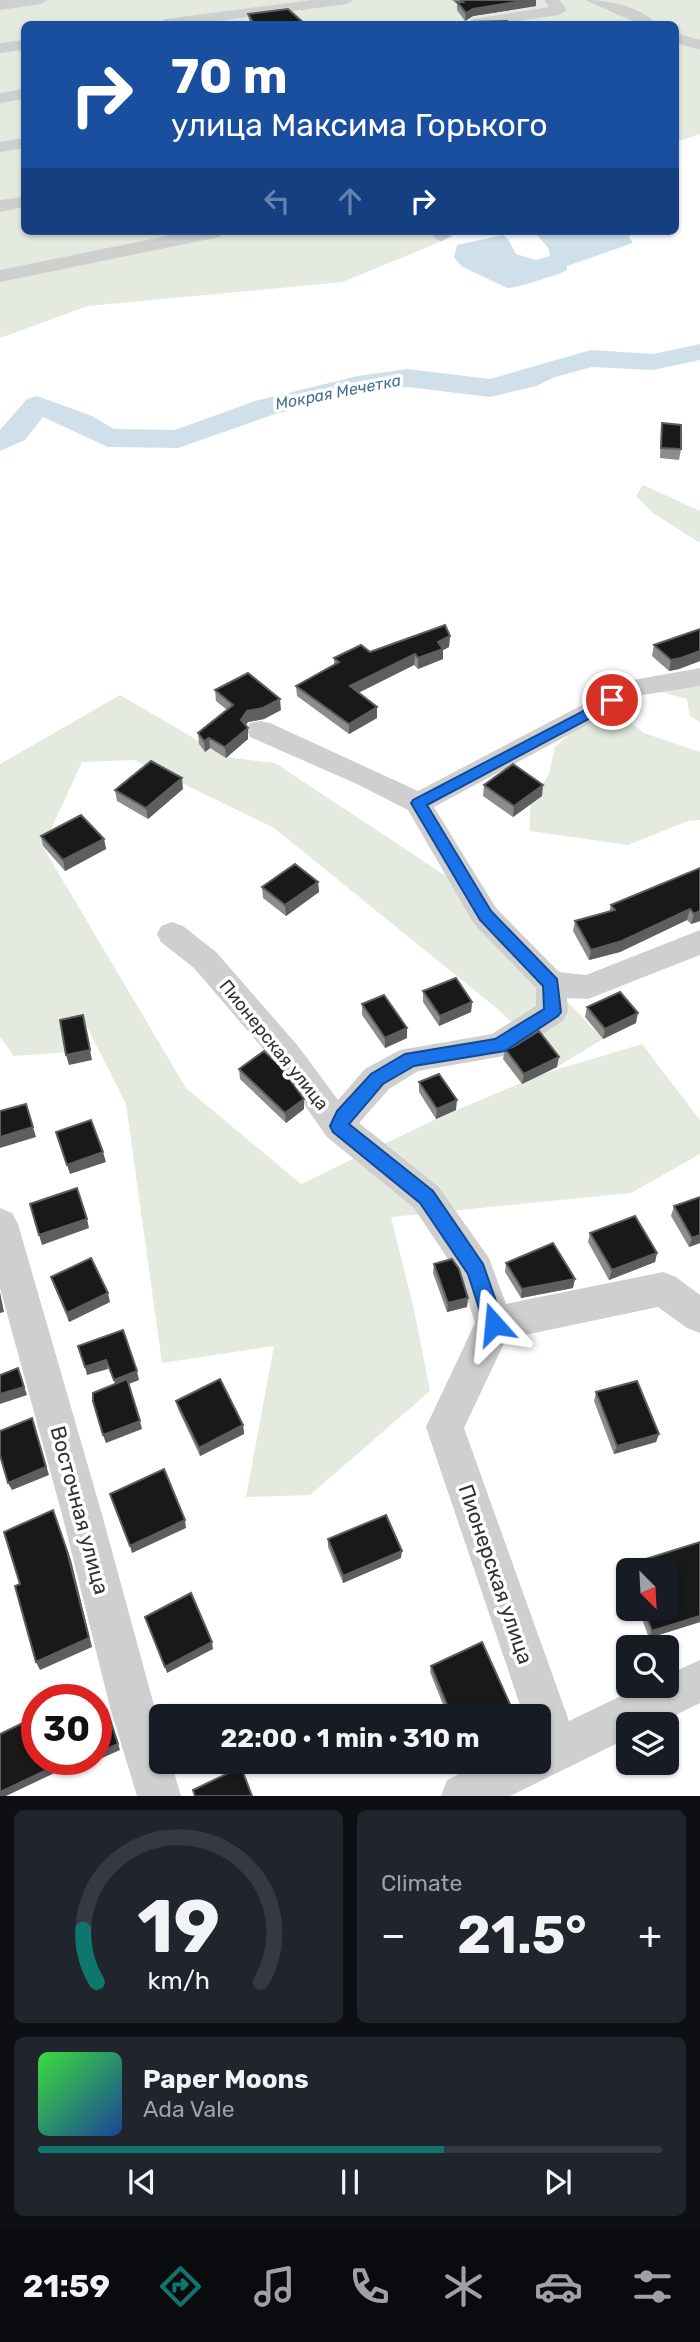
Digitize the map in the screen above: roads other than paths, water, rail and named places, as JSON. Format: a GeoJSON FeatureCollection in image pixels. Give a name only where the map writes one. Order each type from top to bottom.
{"type":"FeatureCollection","features":[{"type":"Feature","properties":{"kind":"street"},"geometry":{"type":"LineString","coordinates":[[0,5],[41,0]]}},
{"type":"Feature","properties":{"kind":"street"},"geometry":{"type":"LineString","coordinates":[[226,0],[239,19]]}},
{"type":"Feature","properties":{"kind":"street"},"geometry":{"type":"LineString","coordinates":[[209,21],[239,19],[253,14],[346,0]]}},
{"type":"Feature","properties":{"kind":"street"},"geometry":{"type":"LineString","coordinates":[[491,21],[559,10],[551,0]]}},
{"type":"Feature","properties":{"kind":"street"},"geometry":{"type":"LineString","coordinates":[[592,0],[618,3],[644,21]]}},
{"type":"Feature","properties":{"kind":"street"},"geometry":{"type":"LineString","coordinates":[[679,39],[700,45]]}},
{"type":"Feature","properties":{"kind":"street"},"geometry":{"type":"LineString","coordinates":[[0,48],[21,45]]}},
{"type":"Feature","properties":{"kind":"street"},"geometry":{"type":"LineString","coordinates":[[0,98],[21,94]]}},
{"type":"Feature","properties":{"kind":"street"},"geometry":{"type":"LineString","coordinates":[[0,147],[21,144]]}},
{"type":"Feature","properties":{"kind":"street"},"geometry":{"type":"LineString","coordinates":[[0,206],[21,202]]}},
{"type":"Feature","properties":{"kind":"street"},"geometry":{"type":"LineString","coordinates":[[0,276],[200,235]]}},
{"type":"Feature","properties":{"kind":"street"},"geometry":{"type":"LineString","coordinates":[[418,803],[637,687],[700,677]]}},
{"type":"Feature","properties":{"kind":"street"},"geometry":{"type":"LineString","coordinates":[[260,730],[367,777],[418,803],[485,916],[551,984],[552,1012],[499,1046],[411,1059],[377,1079],[344,1116],[339,1126]]}},
{"type":"Feature","properties":{"kind":"street","name":"Пионерская улица"},"geometry":{"type":"LineString","coordinates":[[172,934],[205,960],[287,1055],[339,1126],[426,1197],[476,1270],[494,1324],[445,1427],[526,1704]]}},
{"type":"Feature","properties":{"kind":"street"},"geometry":{"type":"LineString","coordinates":[[551,984],[588,986],[700,942]]}},
{"type":"Feature","properties":{"kind":"street","name":"Восточная улица"},"geometry":{"type":"LineString","coordinates":[[0,1224],[83,1518],[132,1707],[159,1796]]}},
{"type":"Feature","properties":{"kind":"street"},"geometry":{"type":"LineString","coordinates":[[494,1324],[663,1289],[700,1316]]}},
{"type":"Feature","properties":{"kind":"street"},"geometry":{"type":"LineString","coordinates":[[551,1753],[700,1681]]}},
{"type":"Feature","properties":{"kind":"street"},"geometry":{"type":"LineString","coordinates":[[463,1796],[508,1774]]}},
{"type":"Feature","properties":{"kind":"water"},"geometry":{"type":"Polygon","coordinates":[[[503,235],[516,254],[536,260],[550,256],[549,249],[537,235],[630,235],[633,243],[567,266],[567,270],[555,275],[507,288],[461,266],[454,257],[457,245],[503,235]]]}},
{"type":"Feature","properties":{"kind":"waterway","name":"Мокрая Мечетка"},"geometry":{"type":"LineString","coordinates":[[0,442],[14,434],[37,405],[82,422],[108,438],[178,439],[265,407],[358,385],[407,378],[490,388],[526,380],[545,371],[591,358],[653,362],[700,352]]}}]}
